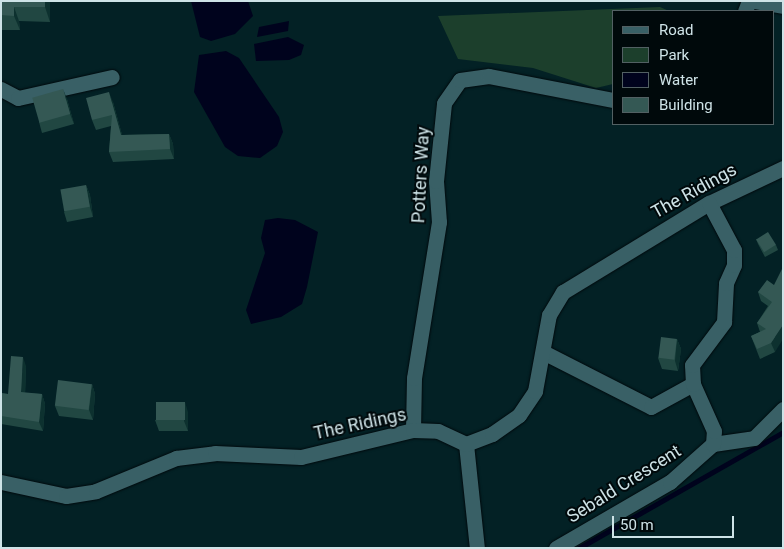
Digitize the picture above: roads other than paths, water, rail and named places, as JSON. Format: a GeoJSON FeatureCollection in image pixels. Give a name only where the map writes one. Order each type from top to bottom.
{"type":"FeatureCollection","features":[{"type":"Feature","properties":{"kind":"street"},"geometry":{"type":"LineString","coordinates":[[755,1],[783,6]]}},
{"type":"Feature","properties":{"kind":"street","name":"Potters Way"},"geometry":{"type":"LineString","coordinates":[[413,430],[414,378],[439,222],[436,181],[444,102],[460,80],[489,76],[612,100]]}},
{"type":"Feature","properties":{"kind":"street"},"geometry":{"type":"LineString","coordinates":[[1,90],[18,98],[112,77]]}},
{"type":"Feature","properties":{"kind":"street","name":"The Ridings"},"geometry":{"type":"LineString","coordinates":[[1,482],[66,496],[96,491],[176,458],[215,453],[301,457],[413,430],[438,431],[466,444],[492,434],[519,416],[535,391],[549,315],[563,292],[593,270],[709,203],[783,168]]}},
{"type":"Feature","properties":{"kind":"street"},"geometry":{"type":"LineString","coordinates":[[709,203],[734,250],[734,265],[726,283],[724,322],[692,365],[693,384],[714,431],[713,444],[754,438],[783,410]]}},
{"type":"Feature","properties":{"kind":"street"},"geometry":{"type":"LineString","coordinates":[[543,352],[651,407],[693,384]]}},
{"type":"Feature","properties":{"kind":"street"},"geometry":{"type":"LineString","coordinates":[[466,444],[477,548]]}},
{"type":"Feature","properties":{"kind":"street","name":"Sebald Crescent"},"geometry":{"type":"LineString","coordinates":[[556,548],[670,482],[713,444]]}},
{"type":"Feature","properties":{"kind":"water"},"geometry":{"type":"Polygon","coordinates":[[[191,1],[248,1],[253,16],[235,34],[211,41],[200,37],[191,1]]]}},
{"type":"Feature","properties":{"kind":"water"},"geometry":{"type":"Polygon","coordinates":[[[289,21],[288,31],[257,37],[259,27],[289,21]]]}},
{"type":"Feature","properties":{"kind":"water"},"geometry":{"type":"Polygon","coordinates":[[[288,37],[304,45],[301,55],[289,60],[256,61],[254,44],[288,37]]]}},
{"type":"Feature","properties":{"kind":"water"},"geometry":{"type":"Polygon","coordinates":[[[226,51],[239,58],[279,117],[283,132],[277,146],[260,158],[238,156],[225,147],[194,92],[199,55],[226,51]]]}},
{"type":"Feature","properties":{"kind":"water"},"geometry":{"type":"Polygon","coordinates":[[[278,218],[295,220],[318,232],[307,287],[302,304],[281,317],[251,324],[246,310],[265,253],[261,238],[265,220],[278,218]]]}},
{"type":"Feature","properties":{"kind":"waterway"},"geometry":{"type":"LineString","coordinates":[[579,548],[783,432]]}}]}
